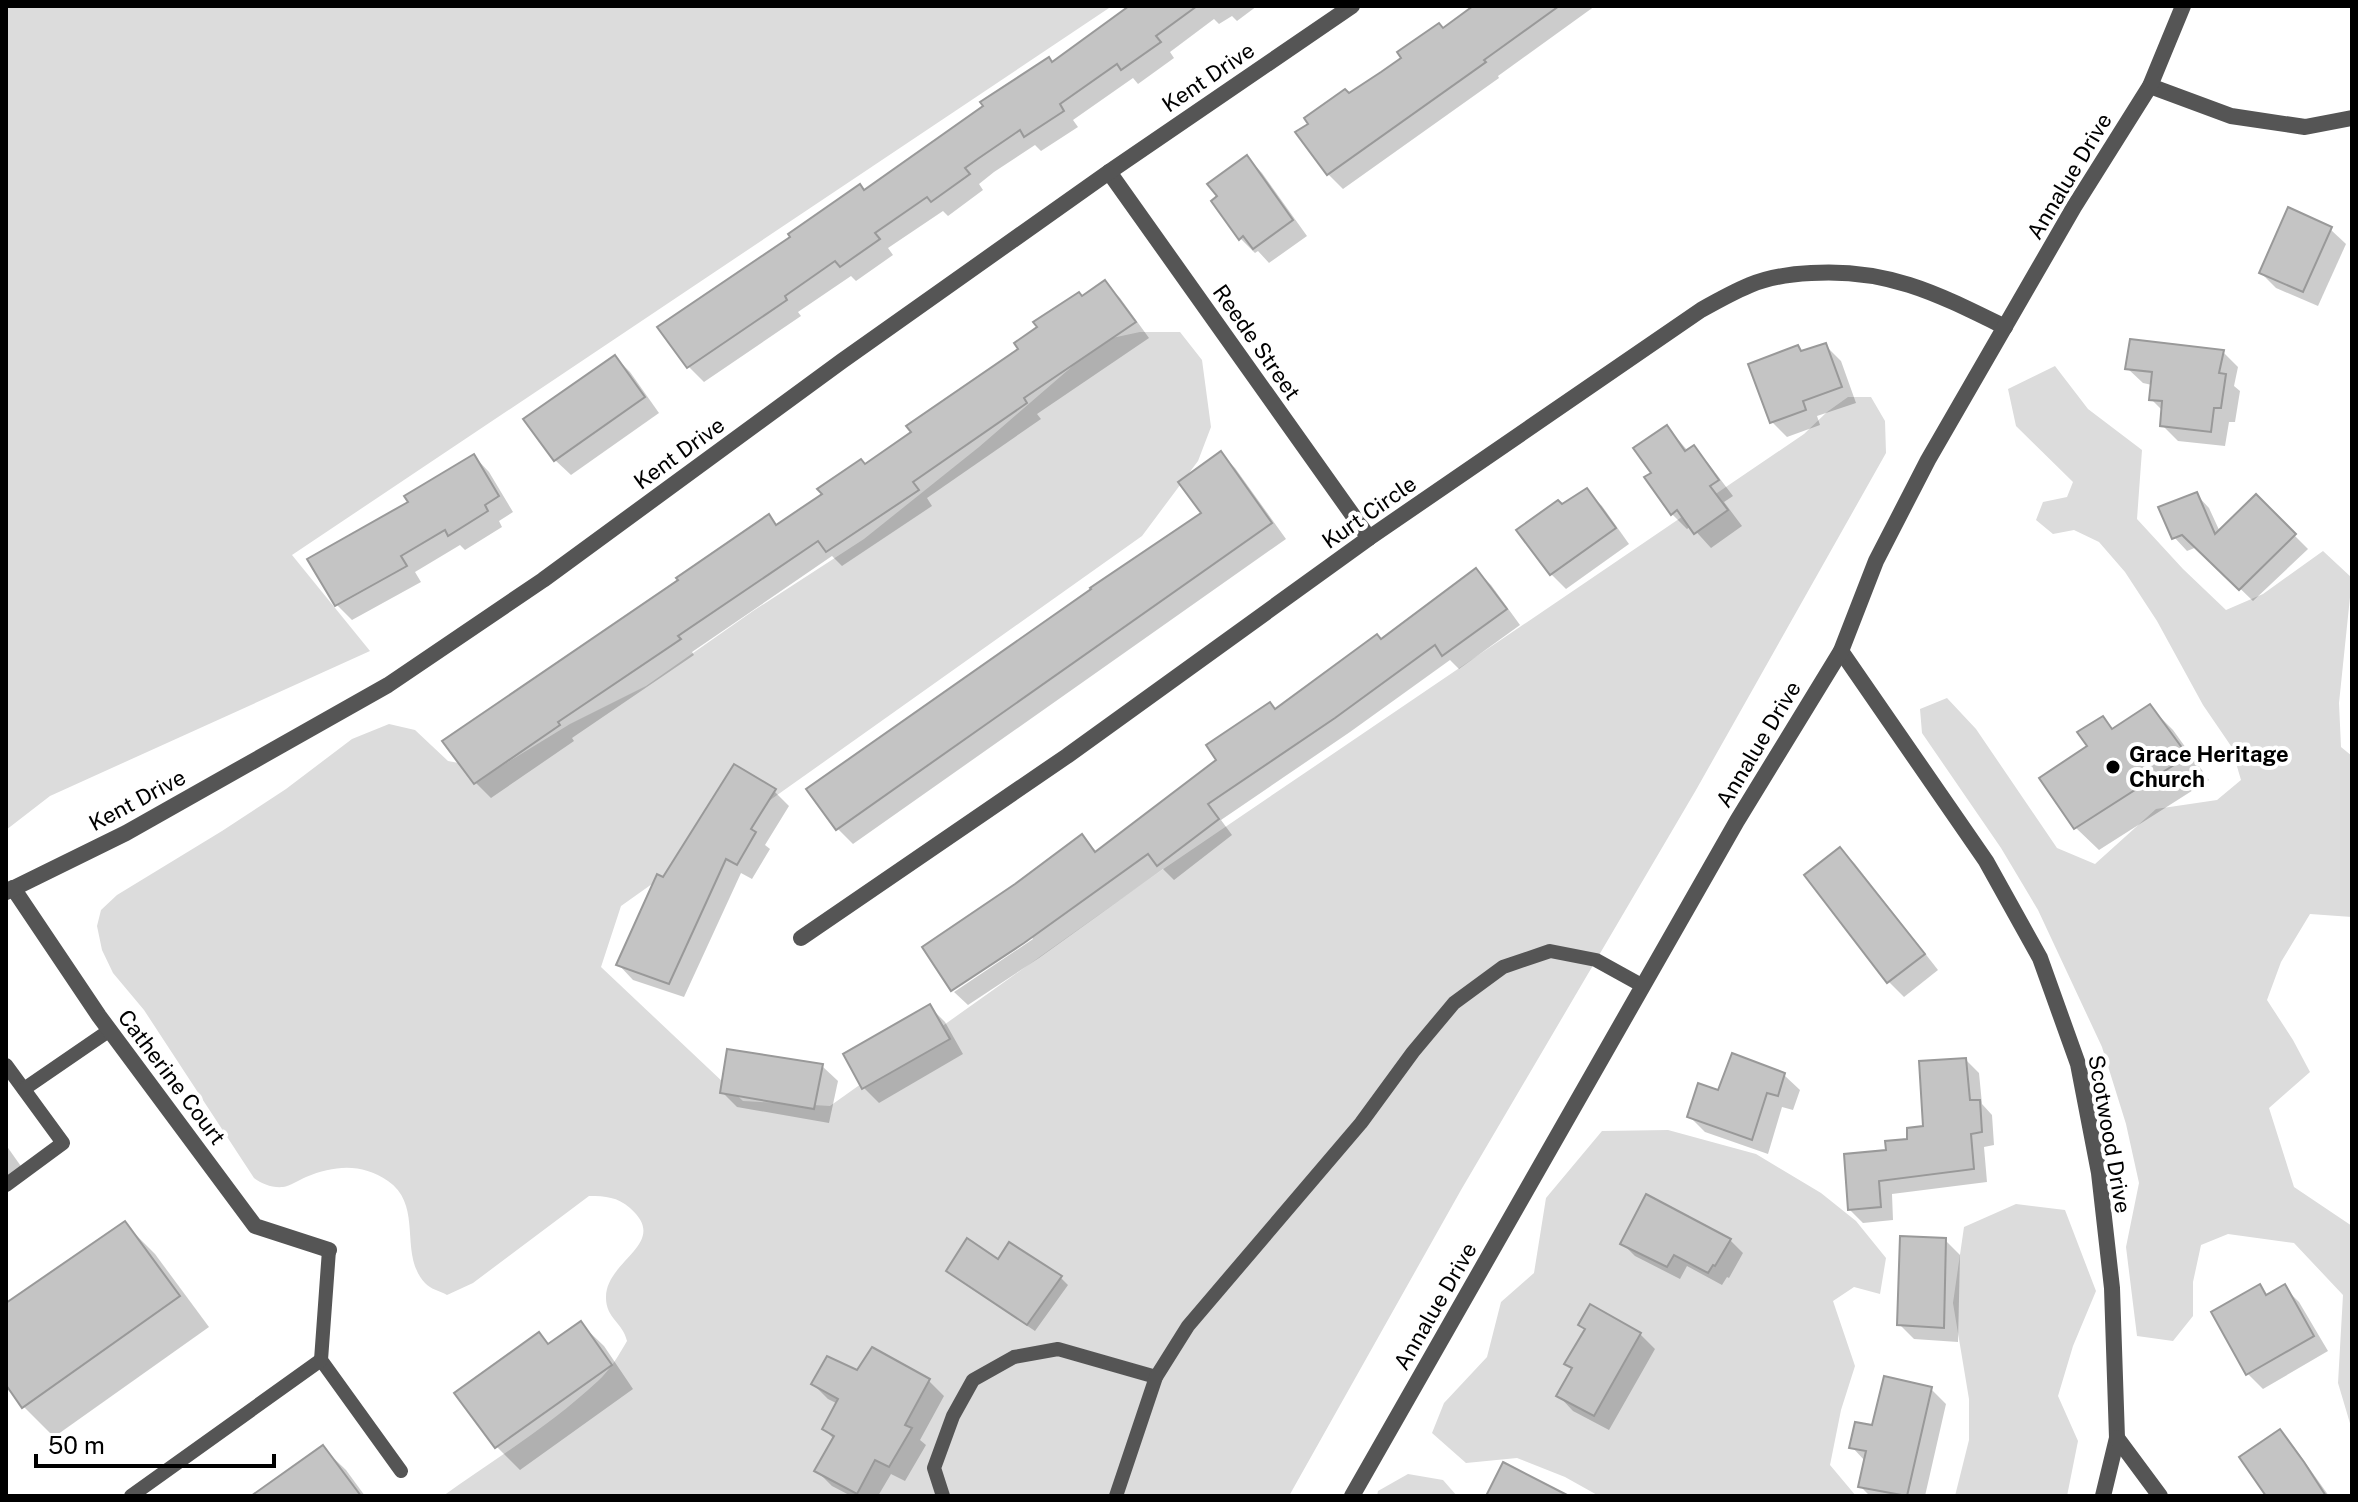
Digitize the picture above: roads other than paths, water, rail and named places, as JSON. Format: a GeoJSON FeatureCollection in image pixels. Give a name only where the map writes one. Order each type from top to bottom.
{"type":"FeatureCollection","features":[{"type":"Feature","properties":{"kind":"street","name":"Kent Drive"},"geometry":{"type":"LineString","coordinates":[[9,890],[126,833],[388,685],[543,580],[830,370],[1109,172],[1352,6]]}},
{"type":"Feature","properties":{"kind":"street","name":"Annalue Drive"},"geometry":{"type":"LineString","coordinates":[[1352,1496],[1737,821],[1841,651],[1876,561],[1928,460],[2074,207],[2150,86],[2183,6]]}},
{"type":"Feature","properties":{"kind":"street"},"geometry":{"type":"LineString","coordinates":[[2150,86],[2231,116],[2305,127],[2352,118]]}},
{"type":"Feature","properties":{"kind":"street","name":"Reede Street"},"geometry":{"type":"LineString","coordinates":[[1109,172],[1369,538]]}},
{"type":"Feature","properties":{"kind":"street","name":"Kurt Circle"},"geometry":{"type":"LineString","coordinates":[[801,938],[1079,747],[1369,538],[1701,310],[1753,284],[1793,274],[1835,271],[1905,282],[2005,327]]}},
{"type":"Feature","properties":{"kind":"street","name":"Scotwood Drive"},"geometry":{"type":"LineString","coordinates":[[1841,651],[1986,861],[2040,958],[2078,1064],[2099,1173],[2112,1288],[2117,1438],[2103,1496]]}},
{"type":"Feature","properties":{"kind":"street","name":"Catherine Court"},"geometry":{"type":"LineString","coordinates":[[9,890],[255,1226],[329,1250]]}},
{"type":"Feature","properties":{"kind":"street"},"geometry":{"type":"LineString","coordinates":[[2117,1438],[2160,1496]]}},
{"type":"Feature","properties":{"kind":"lane"},"geometry":{"type":"LineString","coordinates":[[1116,1496],[1156,1377],[1188,1326],[1361,1123],[1454,1003],[1503,967],[1550,951],[1596,960],[1643,986]]}},
{"type":"Feature","properties":{"kind":"lane"},"geometry":{"type":"LineString","coordinates":[[24,1089],[110,1030]]}},
{"type":"Feature","properties":{"kind":"lane"},"geometry":{"type":"LineString","coordinates":[[6,1065],[63,1143],[6,1185]]}},
{"type":"Feature","properties":{"kind":"lane"},"geometry":{"type":"LineString","coordinates":[[329,1250],[321,1360],[401,1471]]}},
{"type":"Feature","properties":{"kind":"lane"},"geometry":{"type":"LineString","coordinates":[[943,1496],[934,1468],[953,1416],[973,1380],[1014,1357],[1058,1349],[1156,1377]]}},
{"type":"Feature","properties":{"kind":"lane"},"geometry":{"type":"LineString","coordinates":[[131,1496],[321,1360]]}},
{"type":"Feature","properties":{"kind":"place","name":"Grace Heritage Church"},"geometry":{"type":"Point","coordinates":[2113,767]}}]}
